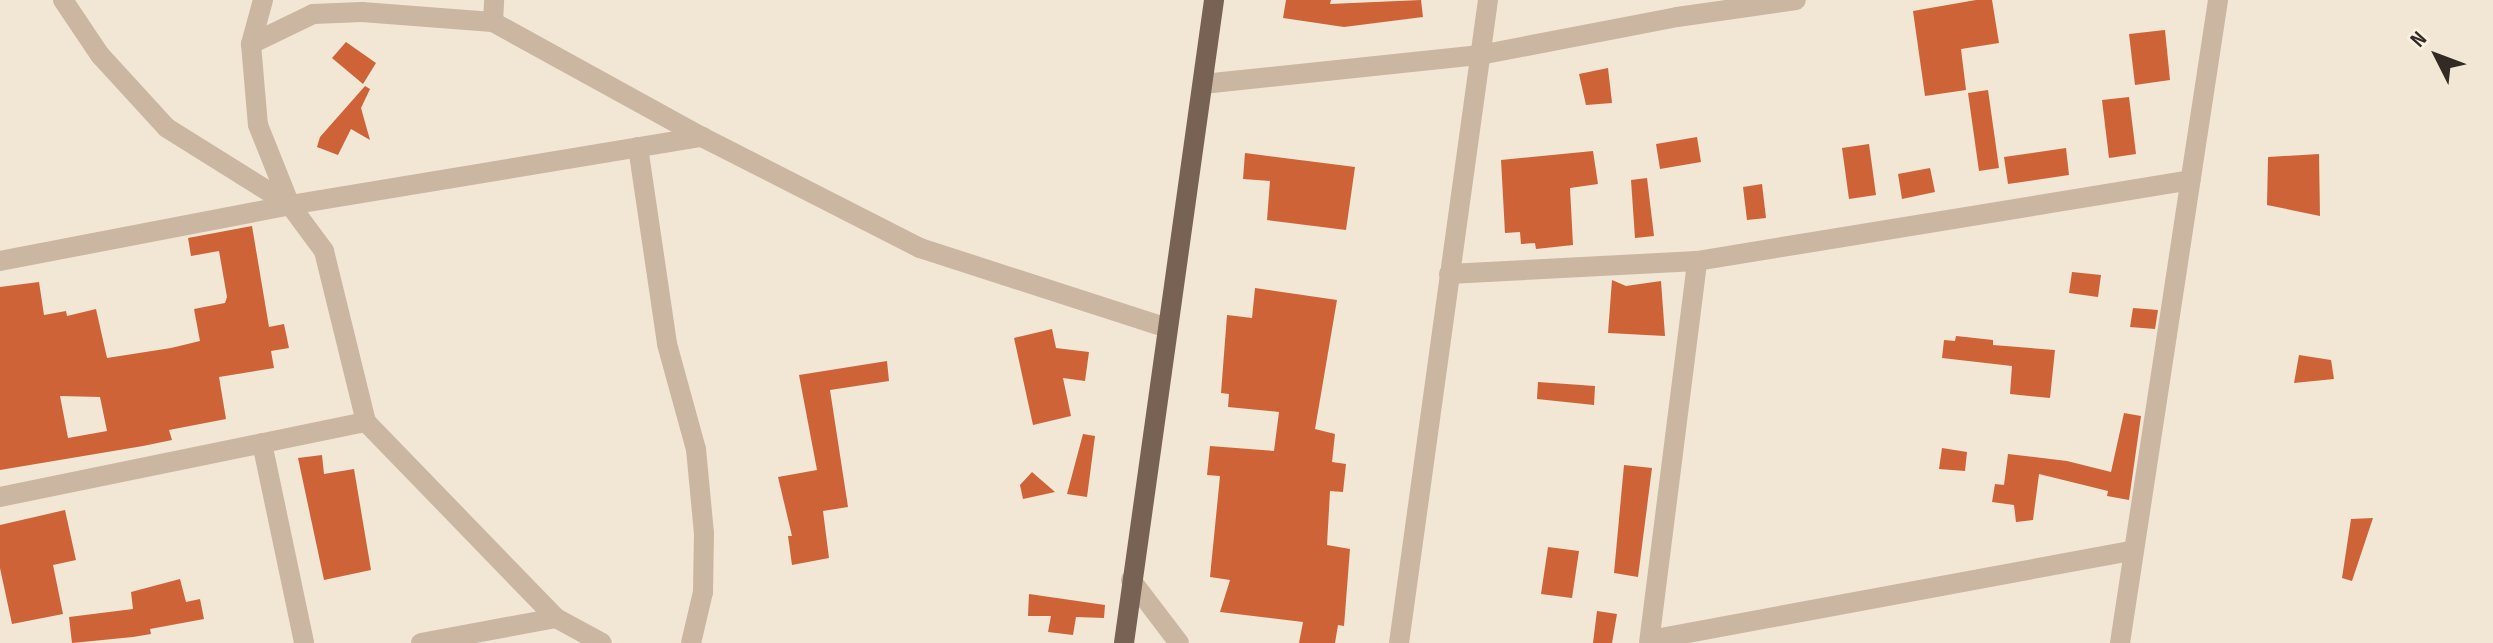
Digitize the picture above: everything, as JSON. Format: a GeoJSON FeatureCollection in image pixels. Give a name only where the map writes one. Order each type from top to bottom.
{"type":"FeatureCollection","features":[{"type":"Feature","properties":{"kind":"main road"},"geometry":{"type":"LineString","coordinates":[[1124,643],[1214,0]]}},
{"type":"Feature","properties":{"kind":"street"},"geometry":{"type":"LineString","coordinates":[[63,0],[100,55],[167,128],[290,205]]}},
{"type":"Feature","properties":{"kind":"street"},"geometry":{"type":"LineString","coordinates":[[263,0],[251,44],[258,125],[290,205],[324,251],[366,422],[556,618],[602,643]]}},
{"type":"Feature","properties":{"kind":"street"},"geometry":{"type":"LineString","coordinates":[[493,22],[494,0]]}},
{"type":"Feature","properties":{"kind":"street"},"geometry":{"type":"LineString","coordinates":[[1399,643],[1488,0]]}},
{"type":"Feature","properties":{"kind":"street"},"geometry":{"type":"LineString","coordinates":[[1203,84],[1480,55],[1677,17],[1796,0]]}},
{"type":"Feature","properties":{"kind":"street"},"geometry":{"type":"LineString","coordinates":[[2120,643],[2218,0]]}},
{"type":"Feature","properties":{"kind":"street"},"geometry":{"type":"LineString","coordinates":[[251,44],[313,14],[362,12],[493,22],[702,137],[920,248],[1167,328]]}},
{"type":"Feature","properties":{"kind":"street"},"geometry":{"type":"LineString","coordinates":[[0,261],[290,205],[702,137]]}},
{"type":"Feature","properties":{"kind":"street"},"geometry":{"type":"LineString","coordinates":[[638,147],[667,344],[696,449],[704,533],[703,592],[691,643]]}},
{"type":"Feature","properties":{"kind":"street"},"geometry":{"type":"LineString","coordinates":[[1449,274],[1697,261],[2190,180]]}},
{"type":"Feature","properties":{"kind":"street"},"geometry":{"type":"LineString","coordinates":[[1697,261],[1650,641],[2134,550]]}},
{"type":"Feature","properties":{"kind":"street"},"geometry":{"type":"LineString","coordinates":[[0,497],[366,422]]}},
{"type":"Feature","properties":{"kind":"street"},"geometry":{"type":"LineString","coordinates":[[262,443],[304,643]]}},
{"type":"Feature","properties":{"kind":"street"},"geometry":{"type":"LineString","coordinates":[[1131,580],[1179,643]]}},
{"type":"Feature","properties":{"kind":"street"},"geometry":{"type":"LineString","coordinates":[[421,643],[556,618]]}},
{"type":"Feature","properties":{"kind":"building"},"geometry":{"type":"Polygon","coordinates":[[[1286,0],[1331,0],[1330,4],[1421,0],[1423,17],[1344,27],[1283,18],[1286,0]]]}},
{"type":"Feature","properties":{"kind":"building"},"geometry":{"type":"Polygon","coordinates":[[[1992,0],[1999,43],[1961,49],[1966,90],[1925,96],[1913,11],[1992,0]]]}},
{"type":"Feature","properties":{"kind":"building"},"geometry":{"type":"Polygon","coordinates":[[[2165,30],[2170,80],[2135,85],[2129,34],[2165,30]]]}},
{"type":"Feature","properties":{"kind":"building"},"geometry":{"type":"Polygon","coordinates":[[[346,42],[376,63],[363,84],[332,58],[346,42]]]}},
{"type":"Feature","properties":{"kind":"building"},"geometry":{"type":"Polygon","coordinates":[[[1608,68],[1612,103],[1586,105],[1579,74],[1608,68]]]}},
{"type":"Feature","properties":{"kind":"building"},"geometry":{"type":"Polygon","coordinates":[[[365,86],[370,89],[361,108],[370,140],[351,129],[338,155],[317,147],[320,137],[365,86]]]}},
{"type":"Feature","properties":{"kind":"building"},"geometry":{"type":"Polygon","coordinates":[[[1988,90],[1999,168],[1979,171],[1968,93],[1988,90]]]}},
{"type":"Feature","properties":{"kind":"building"},"geometry":{"type":"Polygon","coordinates":[[[2129,97],[2136,154],[2109,158],[2102,100],[2129,97]]]}},
{"type":"Feature","properties":{"kind":"building"},"geometry":{"type":"Polygon","coordinates":[[[1697,137],[1701,162],[1660,169],[1656,144],[1697,137]]]}},
{"type":"Feature","properties":{"kind":"building"},"geometry":{"type":"Polygon","coordinates":[[[1869,144],[1876,195],[1849,199],[1842,148],[1869,144]]]}},
{"type":"Feature","properties":{"kind":"building"},"geometry":{"type":"Polygon","coordinates":[[[2066,148],[2069,175],[2008,184],[2004,157],[2066,148]]]}},
{"type":"Feature","properties":{"kind":"building"},"geometry":{"type":"Polygon","coordinates":[[[1593,151],[1598,184],[1570,188],[1573,245],[1536,249],[1535,243],[1521,244],[1520,232],[1505,233],[1501,160],[1593,151]]]}},
{"type":"Feature","properties":{"kind":"building"},"geometry":{"type":"Polygon","coordinates":[[[1245,153],[1355,167],[1346,230],[1267,220],[1270,181],[1243,179],[1245,153]]]}},
{"type":"Feature","properties":{"kind":"building"},"geometry":{"type":"Polygon","coordinates":[[[2319,154],[2320,216],[2267,205],[2268,157],[2319,154]]]}},
{"type":"Feature","properties":{"kind":"building"},"geometry":{"type":"Polygon","coordinates":[[[1930,168],[1935,192],[1902,199],[1898,174],[1930,168]]]}},
{"type":"Feature","properties":{"kind":"building"},"geometry":{"type":"Polygon","coordinates":[[[1647,178],[1654,236],[1635,238],[1631,180],[1647,178]]]}},
{"type":"Feature","properties":{"kind":"building"},"geometry":{"type":"Polygon","coordinates":[[[1762,184],[1766,218],[1747,220],[1743,187],[1762,184]]]}},
{"type":"Feature","properties":{"kind":"building"},"geometry":{"type":"Polygon","coordinates":[[[252,226],[269,327],[284,324],[289,348],[271,351],[274,368],[219,377],[226,419],[169,430],[172,440],[0,470],[0,287],[39,282],[44,315],[66,311],[67,316],[96,309],[107,358],[200,341],[194,309],[225,303],[227,297],[219,251],[191,256],[188,238],[252,226]],[[60,396],[68,438],[107,431],[100,397],[60,396]]]}},
{"type":"Feature","properties":{"kind":"building"},"geometry":{"type":"Polygon","coordinates":[[[2072,272],[2101,275],[2098,297],[2069,293],[2072,272]]]}},
{"type":"Feature","properties":{"kind":"building"},"geometry":{"type":"Polygon","coordinates":[[[1612,280],[1626,286],[1661,281],[1665,336],[1608,333],[1612,280]]]}},
{"type":"Feature","properties":{"kind":"building"},"geometry":{"type":"Polygon","coordinates":[[[1255,288],[1337,300],[1315,429],[1335,434],[1332,462],[1346,464],[1343,492],[1330,491],[1327,545],[1350,549],[1344,626],[1338,625],[1335,643],[1299,643],[1303,622],[1220,612],[1230,580],[1210,577],[1220,476],[1207,475],[1210,446],[1274,451],[1279,412],[1228,407],[1229,394],[1221,393],[1227,315],[1252,318],[1255,288]]]}},
{"type":"Feature","properties":{"kind":"building"},"geometry":{"type":"Polygon","coordinates":[[[2133,308],[2158,310],[2155,329],[2130,327],[2133,308]]]}},
{"type":"Feature","properties":{"kind":"building"},"geometry":{"type":"Polygon","coordinates":[[[1052,329],[1056,348],[1089,352],[1085,381],[1063,378],[1071,416],[1033,425],[1014,338],[1052,329]]]}},
{"type":"Feature","properties":{"kind":"building"},"geometry":{"type":"Polygon","coordinates":[[[1956,336],[1993,340],[1993,345],[2055,350],[2050,398],[2010,394],[2012,366],[1942,358],[1944,340],[1955,341],[1956,336]]]}},
{"type":"Feature","properties":{"kind":"building"},"geometry":{"type":"Polygon","coordinates":[[[2299,355],[2331,360],[2334,379],[2294,383],[2299,355]]]}},
{"type":"Feature","properties":{"kind":"building"},"geometry":{"type":"Polygon","coordinates":[[[887,361],[889,381],[830,390],[848,507],[823,511],[829,558],[792,565],[788,536],[792,536],[778,477],[817,470],[799,375],[887,361]]]}},
{"type":"Feature","properties":{"kind":"building"},"geometry":{"type":"Polygon","coordinates":[[[1538,382],[1595,386],[1594,405],[1537,399],[1538,382]]]}},
{"type":"Feature","properties":{"kind":"building"},"geometry":{"type":"Polygon","coordinates":[[[2124,413],[2141,416],[2129,500],[2107,496],[2108,491],[2039,474],[2033,520],[2016,522],[2014,505],[1992,502],[1995,484],[2004,485],[2008,454],[2067,461],[2111,472],[2124,413]]]}},
{"type":"Feature","properties":{"kind":"building"},"geometry":{"type":"Polygon","coordinates":[[[1083,434],[1095,436],[1087,497],[1067,494],[1083,434]]]}},
{"type":"Feature","properties":{"kind":"building"},"geometry":{"type":"Polygon","coordinates":[[[1942,448],[1967,452],[1965,471],[1939,469],[1942,448]]]}},
{"type":"Feature","properties":{"kind":"building"},"geometry":{"type":"Polygon","coordinates":[[[322,455],[324,474],[354,469],[371,570],[324,580],[298,458],[322,455]]]}},
{"type":"Feature","properties":{"kind":"building"},"geometry":{"type":"Polygon","coordinates":[[[1624,465],[1652,468],[1638,577],[1614,573],[1624,465]]]}},
{"type":"Feature","properties":{"kind":"building"},"geometry":{"type":"Polygon","coordinates":[[[1032,472],[1055,492],[1023,499],[1020,485],[1032,472]]]}},
{"type":"Feature","properties":{"kind":"building"},"geometry":{"type":"Polygon","coordinates":[[[65,510],[76,560],[53,565],[63,614],[12,624],[0,568],[0,525],[65,510]]]}},
{"type":"Feature","properties":{"kind":"building"},"geometry":{"type":"Polygon","coordinates":[[[2373,518],[2352,581],[2342,578],[2351,519],[2373,518]]]}},
{"type":"Feature","properties":{"kind":"building"},"geometry":{"type":"Polygon","coordinates":[[[1548,547],[1579,551],[1572,598],[1541,594],[1548,547]]]}},
{"type":"Feature","properties":{"kind":"building"},"geometry":{"type":"Polygon","coordinates":[[[180,579],[186,602],[200,599],[204,619],[150,629],[151,634],[72,643],[69,617],[133,609],[131,592],[180,579]]]}},
{"type":"Feature","properties":{"kind":"building"},"geometry":{"type":"Polygon","coordinates":[[[1029,594],[1105,605],[1104,618],[1076,617],[1073,635],[1048,632],[1051,616],[1028,616],[1029,594]]]}},
{"type":"Feature","properties":{"kind":"building"},"geometry":{"type":"Polygon","coordinates":[[[1597,611],[1617,614],[1612,643],[1593,643],[1597,611]]]}}]}
